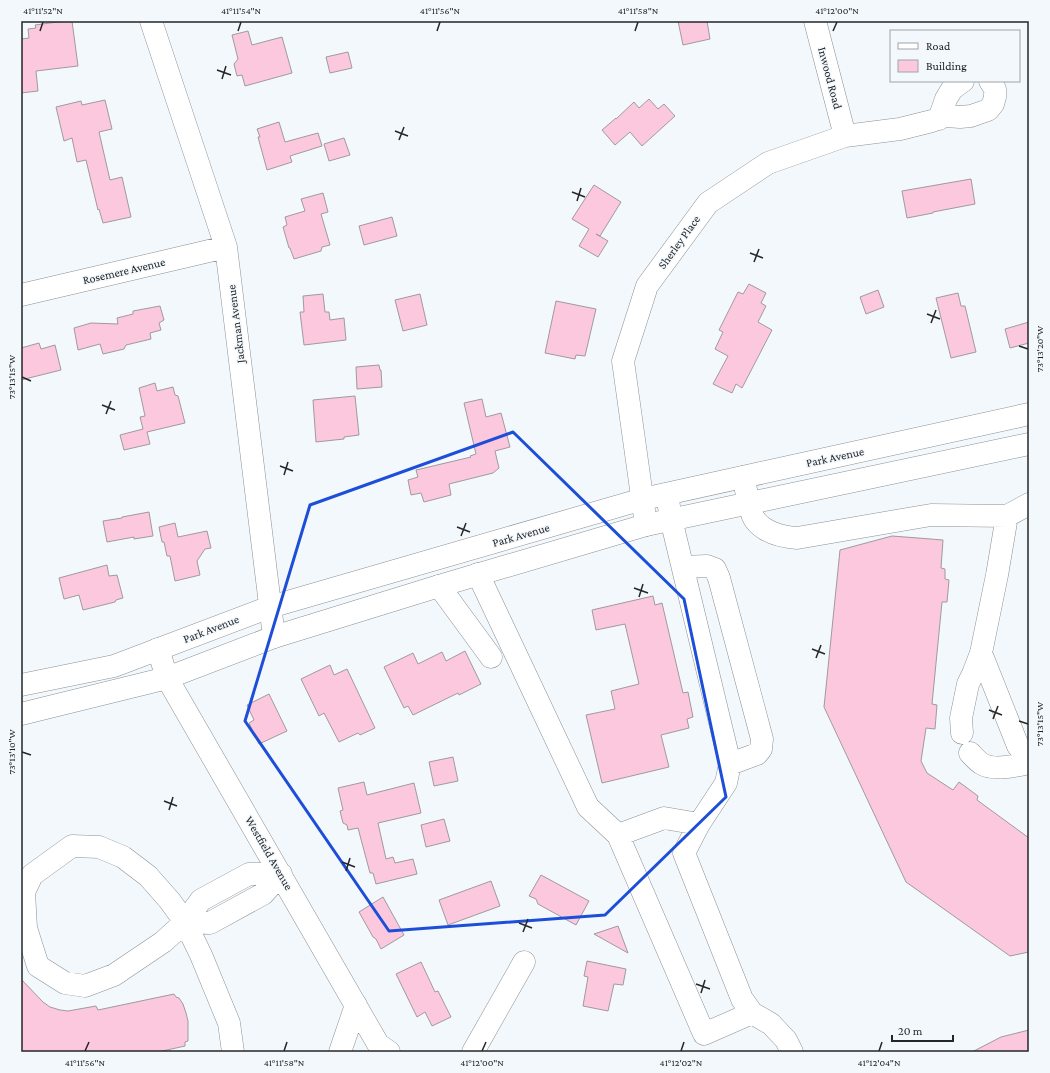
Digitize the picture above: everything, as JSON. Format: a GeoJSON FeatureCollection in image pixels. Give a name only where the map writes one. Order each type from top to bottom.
{"type":"FeatureCollection","features":[{"type":"Feature","properties":{"kind":"street","name":"Jackman Avenue"},"geometry":{"type":"LineString","coordinates":[[151,21],[226,247],[274,637]]}},
{"type":"Feature","properties":{"kind":"street","name":"Inwood Road"},"geometry":{"type":"LineString","coordinates":[[815,21],[845,136]]}},
{"type":"Feature","properties":{"kind":"street"},"geometry":{"type":"LineString","coordinates":[[940,118],[946,99],[952,89],[962,82]]}},
{"type":"Feature","properties":{"kind":"street","name":"Sherley Place"},"geometry":{"type":"LineString","coordinates":[[646,525],[623,361],[647,286],[708,203],[768,163],[845,136],[900,130],[946,116],[971,116],[988,110],[993,104],[995,97],[995,89],[991,82]]}},
{"type":"Feature","properties":{"kind":"street","name":"Rosemere Avenue"},"geometry":{"type":"LineString","coordinates":[[21,294],[226,247]]}},
{"type":"Feature","properties":{"kind":"street","name":"Park Avenue"},"geometry":{"type":"LineString","coordinates":[[21,685],[114,666],[270,607],[643,499],[1029,414]]}},
{"type":"Feature","properties":{"kind":"street","name":"Park Avenue"},"geometry":{"type":"LineString","coordinates":[[21,714],[167,678],[274,637],[478,574],[646,525],[1029,444]]}},
{"type":"Feature","properties":{"kind":"street"},"geometry":{"type":"LineString","coordinates":[[744,477],[754,519],[763,528],[774,534],[786,537],[797,538],[931,515],[1007,516],[1029,504]]}},
{"type":"Feature","properties":{"kind":"street"},"geometry":{"type":"LineString","coordinates":[[667,494],[730,764],[726,783],[699,824],[684,853],[742,999],[752,1013],[776,1029],[786,1040],[792,1052]]}},
{"type":"Feature","properties":{"kind":"street"},"geometry":{"type":"LineString","coordinates":[[1007,516],[981,653],[968,684],[961,718],[966,743],[981,764],[992,767],[1008,767],[1029,763]]}},
{"type":"Feature","properties":{"kind":"street"},"geometry":{"type":"LineString","coordinates":[[683,567],[707,566],[715,569],[719,578],[762,739],[762,749],[757,754],[730,764]]}},
{"type":"Feature","properties":{"kind":"street"},"geometry":{"type":"LineString","coordinates":[[478,574],[588,807],[618,835],[704,1034],[752,1013]]}},
{"type":"Feature","properties":{"kind":"street"},"geometry":{"type":"LineString","coordinates":[[439,586],[491,657]]}},
{"type":"Feature","properties":{"kind":"street","name":"Westfield Avenue"},"geometry":{"type":"LineString","coordinates":[[158,649],[167,678],[378,1044],[389,1052]]}},
{"type":"Feature","properties":{"kind":"street"},"geometry":{"type":"LineString","coordinates":[[981,653],[1018,746],[1029,756]]}},
{"type":"Feature","properties":{"kind":"street"},"geometry":{"type":"LineString","coordinates":[[618,835],[664,818],[699,824]]}},
{"type":"Feature","properties":{"kind":"street"},"geometry":{"type":"LineString","coordinates":[[233,1052],[229,1023],[201,955],[184,922],[170,901],[148,876],[123,857],[99,847],[72,846],[32,875],[24,892],[26,928],[38,966],[65,983],[85,986],[114,975],[163,942],[184,922],[210,922],[264,894],[281,874]]}},
{"type":"Feature","properties":{"kind":"street"},"geometry":{"type":"LineString","coordinates":[[473,1052],[524,962]]}},
{"type":"Feature","properties":{"kind":"street"},"geometry":{"type":"LineString","coordinates":[[340,1052],[356,1005]]}},
{"type":"Feature","properties":{"kind":"highlighted area"},"geometry":{"type":"Polygon","coordinates":[[[513,432],[684,599],[726,797],[605,915],[389,931],[245,721],[310,505],[513,432]]]}},
{"type":"Feature","properties":{"kind":"building"},"geometry":{"type":"Polygon","coordinates":[[[72,21],[78,66],[36,71],[38,91],[21,93],[21,39],[29,38],[28,29],[36,28],[35,25],[72,21]]]}},
{"type":"Feature","properties":{"kind":"building"},"geometry":{"type":"Polygon","coordinates":[[[678,21],[707,21],[710,39],[683,45],[678,21]]]}},
{"type":"Feature","properties":{"kind":"building"},"geometry":{"type":"Polygon","coordinates":[[[248,31],[252,45],[282,37],[292,73],[245,86],[242,75],[237,76],[234,64],[238,59],[232,35],[248,31]]]}},
{"type":"Feature","properties":{"kind":"building"},"geometry":{"type":"Polygon","coordinates":[[[348,52],[352,68],[330,73],[326,57],[348,52]]]}},
{"type":"Feature","properties":{"kind":"building"},"geometry":{"type":"Polygon","coordinates":[[[649,99],[658,109],[664,104],[675,116],[642,146],[630,132],[615,145],[602,130],[634,102],[639,108],[649,99]]]}},
{"type":"Feature","properties":{"kind":"building"},"geometry":{"type":"Polygon","coordinates":[[[105,100],[112,129],[99,132],[110,180],[122,177],[131,217],[103,223],[99,209],[98,210],[86,160],[77,162],[72,138],[64,141],[56,107],[81,101],[82,105],[105,100]]]}},
{"type":"Feature","properties":{"kind":"building"},"geometry":{"type":"Polygon","coordinates":[[[279,122],[285,142],[318,133],[322,146],[290,156],[292,162],[267,170],[257,129],[279,122]]]}},
{"type":"Feature","properties":{"kind":"building"},"geometry":{"type":"Polygon","coordinates":[[[344,138],[350,155],[329,161],[324,144],[344,138]]]}},
{"type":"Feature","properties":{"kind":"building"},"geometry":{"type":"Polygon","coordinates":[[[971,179],[975,204],[907,218],[902,191],[971,179]]]}},
{"type":"Feature","properties":{"kind":"building"},"geometry":{"type":"Polygon","coordinates":[[[594,185],[621,202],[600,236],[596,234],[608,241],[598,257],[579,246],[589,229],[572,219],[594,185]]]}},
{"type":"Feature","properties":{"kind":"building"},"geometry":{"type":"Polygon","coordinates":[[[323,193],[328,212],[321,214],[330,245],[322,247],[321,251],[294,259],[283,227],[287,225],[285,217],[305,211],[301,199],[323,193]]]}},
{"type":"Feature","properties":{"kind":"building"},"geometry":{"type":"Polygon","coordinates":[[[392,217],[397,236],[364,245],[359,226],[392,217]]]}},
{"type":"Feature","properties":{"kind":"building"},"geometry":{"type":"Polygon","coordinates":[[[749,284],[766,293],[761,303],[766,306],[758,322],[772,330],[742,388],[736,384],[732,393],[713,384],[728,356],[715,349],[723,332],[719,330],[738,292],[743,294],[749,284]]]}},
{"type":"Feature","properties":{"kind":"building"},"geometry":{"type":"Polygon","coordinates":[[[878,290],[884,307],[866,314],[860,297],[878,290]]]}},
{"type":"Feature","properties":{"kind":"building"},"geometry":{"type":"Polygon","coordinates":[[[958,293],[961,306],[965,306],[976,352],[951,358],[936,298],[958,293]]]}},
{"type":"Feature","properties":{"kind":"building"},"geometry":{"type":"Polygon","coordinates":[[[323,294],[325,312],[329,312],[330,320],[344,318],[346,340],[304,345],[300,312],[304,312],[303,296],[323,294]]]}},
{"type":"Feature","properties":{"kind":"building"},"geometry":{"type":"Polygon","coordinates":[[[420,294],[427,325],[403,331],[395,300],[420,294]]]}},
{"type":"Feature","properties":{"kind":"building"},"geometry":{"type":"Polygon","coordinates":[[[556,301],[596,309],[585,356],[576,355],[575,359],[545,353],[556,301]]]}},
{"type":"Feature","properties":{"kind":"building"},"geometry":{"type":"Polygon","coordinates":[[[160,306],[164,320],[159,323],[161,330],[150,333],[151,339],[126,345],[124,349],[103,354],[100,344],[78,350],[74,328],[91,323],[118,324],[117,318],[133,314],[133,311],[160,306]]]}},
{"type":"Feature","properties":{"kind":"building"},"geometry":{"type":"Polygon","coordinates":[[[1029,322],[1029,343],[1010,348],[1005,329],[1029,322]]]}},
{"type":"Feature","properties":{"kind":"building"},"geometry":{"type":"Polygon","coordinates":[[[39,343],[41,349],[55,345],[61,370],[21,380],[21,348],[39,343]]]}},
{"type":"Feature","properties":{"kind":"building"},"geometry":{"type":"Polygon","coordinates":[[[379,365],[381,370],[382,387],[357,389],[356,367],[379,365]]]}},
{"type":"Feature","properties":{"kind":"building"},"geometry":{"type":"Polygon","coordinates":[[[155,383],[157,391],[173,387],[175,395],[178,396],[185,423],[147,432],[150,444],[124,450],[120,435],[143,429],[140,417],[145,416],[139,388],[155,383]]]}},
{"type":"Feature","properties":{"kind":"building"},"geometry":{"type":"Polygon","coordinates":[[[355,396],[359,435],[344,437],[344,439],[316,442],[313,400],[355,396]]]}},
{"type":"Feature","properties":{"kind":"building"},"geometry":{"type":"Polygon","coordinates":[[[482,399],[486,417],[501,413],[510,447],[495,451],[499,468],[493,473],[449,484],[451,495],[424,502],[421,493],[411,495],[408,480],[418,477],[416,470],[471,457],[470,456],[476,454],[464,403],[482,399]]]}},
{"type":"Feature","properties":{"kind":"building"},"geometry":{"type":"Polygon","coordinates":[[[149,512],[153,536],[134,539],[134,537],[107,542],[103,521],[149,512]]]}},
{"type":"Feature","properties":{"kind":"building"},"geometry":{"type":"Polygon","coordinates":[[[175,523],[178,537],[207,531],[211,548],[205,549],[197,561],[200,575],[175,581],[170,556],[167,556],[159,527],[175,523]]]}},
{"type":"Feature","properties":{"kind":"building"},"geometry":{"type":"Polygon","coordinates":[[[892,536],[943,540],[941,568],[945,569],[945,579],[949,580],[947,602],[942,602],[932,704],[937,705],[935,729],[926,728],[921,761],[927,773],[953,790],[959,782],[978,796],[977,800],[1029,838],[1029,952],[1010,956],[906,882],[824,707],[840,550],[892,536]]]}},
{"type":"Feature","properties":{"kind":"building"},"geometry":{"type":"Polygon","coordinates":[[[107,565],[109,576],[117,575],[123,598],[116,600],[115,602],[83,610],[79,595],[64,599],[59,578],[107,565]]]}},
{"type":"Feature","properties":{"kind":"building"},"geometry":{"type":"Polygon","coordinates":[[[653,596],[655,605],[662,603],[683,693],[688,692],[693,717],[687,719],[689,728],[661,735],[669,767],[602,783],[586,715],[615,709],[611,691],[639,684],[625,624],[596,630],[592,610],[653,596]]]}},
{"type":"Feature","properties":{"kind":"building"},"geometry":{"type":"Polygon","coordinates":[[[465,651],[481,684],[459,695],[458,693],[413,715],[408,706],[404,708],[384,667],[413,653],[418,664],[442,652],[446,661],[465,651]]]}},
{"type":"Feature","properties":{"kind":"building"},"geometry":{"type":"Polygon","coordinates":[[[330,665],[334,675],[347,669],[375,728],[360,735],[358,733],[339,742],[324,713],[319,716],[301,679],[330,665]]]}},
{"type":"Feature","properties":{"kind":"building"},"geometry":{"type":"Polygon","coordinates":[[[269,694],[287,731],[259,744],[249,723],[254,720],[247,705],[269,694]]]}},
{"type":"Feature","properties":{"kind":"building"},"geometry":{"type":"Polygon","coordinates":[[[453,757],[458,781],[434,786],[429,762],[453,757]]]}},
{"type":"Feature","properties":{"kind":"building"},"geometry":{"type":"Polygon","coordinates":[[[364,782],[367,795],[414,783],[421,813],[378,823],[386,859],[393,857],[395,863],[413,859],[417,874],[376,884],[373,873],[370,873],[358,828],[348,830],[347,825],[343,823],[340,811],[343,810],[338,788],[364,782]]]}},
{"type":"Feature","properties":{"kind":"building"},"geometry":{"type":"Polygon","coordinates":[[[444,819],[450,841],[426,847],[421,825],[444,819]]]}},
{"type":"Feature","properties":{"kind":"building"},"geometry":{"type":"Polygon","coordinates":[[[541,875],[589,901],[576,925],[538,904],[536,899],[529,896],[541,875]]]}},
{"type":"Feature","properties":{"kind":"building"},"geometry":{"type":"Polygon","coordinates":[[[491,881],[500,906],[448,925],[439,900],[491,881]]]}},
{"type":"Feature","properties":{"kind":"building"},"geometry":{"type":"Polygon","coordinates":[[[383,897],[404,935],[381,949],[359,912],[383,897]]]}},
{"type":"Feature","properties":{"kind":"building"},"geometry":{"type":"Polygon","coordinates":[[[618,926],[628,953],[594,934],[618,926]]]}},
{"type":"Feature","properties":{"kind":"building"},"geometry":{"type":"Polygon","coordinates":[[[587,961],[626,969],[623,985],[614,984],[608,1011],[583,1006],[588,977],[584,976],[587,961]]]}},
{"type":"Feature","properties":{"kind":"building"},"geometry":{"type":"Polygon","coordinates":[[[421,962],[435,992],[438,991],[451,1017],[432,1026],[425,1012],[417,1017],[396,974],[421,962]]]}},
{"type":"Feature","properties":{"kind":"building"},"geometry":{"type":"Polygon","coordinates":[[[21,979],[43,1002],[50,1007],[68,1011],[96,1006],[98,1010],[174,994],[183,1004],[186,1013],[188,1021],[188,1041],[185,1042],[185,1046],[158,1052],[21,1052],[21,979]]]}},
{"type":"Feature","properties":{"kind":"building"},"geometry":{"type":"Polygon","coordinates":[[[1029,1030],[1029,1052],[972,1052],[1001,1037],[1029,1030]]]}}]}
